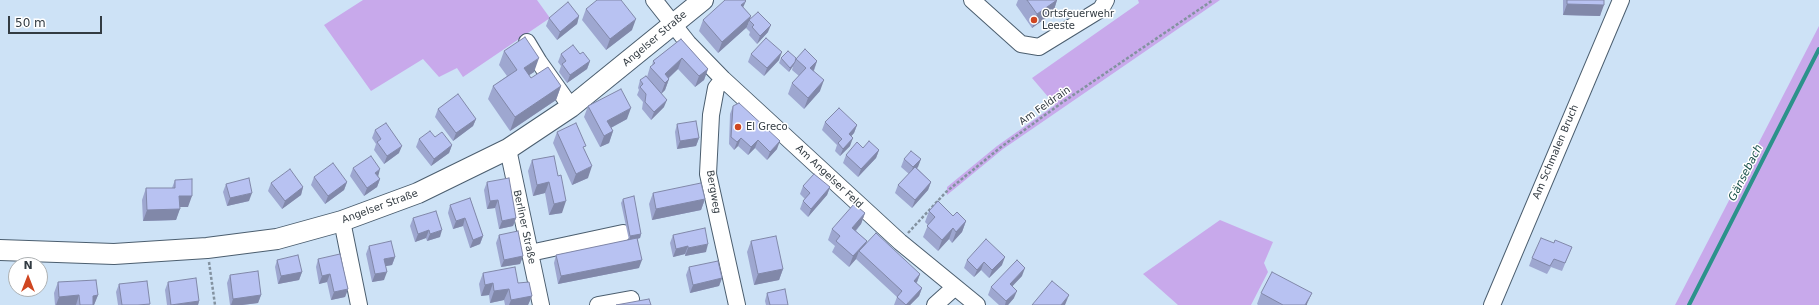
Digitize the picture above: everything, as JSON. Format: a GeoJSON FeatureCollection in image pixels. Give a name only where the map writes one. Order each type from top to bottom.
{"type":"FeatureCollection","features":[{"type":"Feature","properties":{"kind":"main road","name":"Angelser Straße"},"geometry":{"type":"LineString","coordinates":[[0,250],[114,254],[207,248],[277,239],[342,221],[418,194],[508,149],[571,107],[703,0]]}},
{"type":"Feature","properties":{"kind":"street","name":"Am Angelser Feld"},"geometry":{"type":"LineString","coordinates":[[654,0],[688,43],[723,79],[900,242],[977,305]]}},
{"type":"Feature","properties":{"kind":"street"},"geometry":{"type":"LineString","coordinates":[[972,0],[1021,44],[1039,47],[1101,8],[1106,0]]}},
{"type":"Feature","properties":{"kind":"street","name":"Am Schmalen Bruch"},"geometry":{"type":"LineString","coordinates":[[1492,305],[1621,0]]}},
{"type":"Feature","properties":{"kind":"street"},"geometry":{"type":"LineString","coordinates":[[526,40],[539,62],[571,107]]}},
{"type":"Feature","properties":{"kind":"street","name":"Bergweg"},"geometry":{"type":"LineString","coordinates":[[723,79],[716,88],[711,115],[708,174],[737,305]]}},
{"type":"Feature","properties":{"kind":"street","name":"Berliner Straße"},"geometry":{"type":"LineString","coordinates":[[508,149],[540,305]]}},
{"type":"Feature","properties":{"kind":"street"},"geometry":{"type":"LineString","coordinates":[[342,221],[359,305]]}},
{"type":"Feature","properties":{"kind":"street"},"geometry":{"type":"LineString","coordinates":[[530,253],[623,234]]}},
{"type":"Feature","properties":{"kind":"street"},"geometry":{"type":"LineString","coordinates":[[935,305],[956,287]]}},
{"type":"Feature","properties":{"kind":"street"},"geometry":{"type":"LineString","coordinates":[[598,305],[631,299]]}},
{"type":"Feature","properties":{"kind":"path","name":"Am Feldrain"},"geometry":{"type":"LineString","coordinates":[[900,242],[946,192],[1001,147],[1213,0]]}},
{"type":"Feature","properties":{"kind":"path"},"geometry":{"type":"LineString","coordinates":[[207,248],[215,305]]}},
{"type":"Feature","properties":{"kind":"shaded area"},"geometry":{"type":"Polygon","coordinates":[[[363,0],[537,0],[550,18],[463,77],[457,68],[439,77],[423,59],[371,91],[324,25],[363,0]]]}},
{"type":"Feature","properties":{"kind":"shaded area"},"geometry":{"type":"Polygon","coordinates":[[[1138,0],[1220,0],[1003,149],[947,195],[947,187],[997,146],[1055,105],[1032,78],[1139,3],[1138,0]]]}},
{"type":"Feature","properties":{"kind":"shaded area"},"geometry":{"type":"Polygon","coordinates":[[[1819,26],[1819,305],[1675,305],[1819,26]]]}},
{"type":"Feature","properties":{"kind":"shaded area"},"geometry":{"type":"Polygon","coordinates":[[[1220,220],[1273,242],[1264,263],[1268,272],[1251,305],[1178,305],[1143,274],[1220,220]]]}},
{"type":"Feature","properties":{"kind":"building"},"geometry":{"type":"Polygon","coordinates":[[[597,0],[621,0],[636,19],[610,39],[586,9],[597,0]]]}},
{"type":"Feature","properties":{"kind":"building"},"geometry":{"type":"Polygon","coordinates":[[[725,0],[745,0],[746,1],[741,5],[751,16],[722,42],[703,20],[725,0]]]}},
{"type":"Feature","properties":{"kind":"building"},"geometry":{"type":"Polygon","coordinates":[[[1027,0],[1057,0],[1037,14],[1027,0]]]}},
{"type":"Feature","properties":{"kind":"building"},"geometry":{"type":"Polygon","coordinates":[[[1567,0],[1604,0],[1604,5],[1567,4],[1567,0]]]}},
{"type":"Feature","properties":{"kind":"building"},"geometry":{"type":"Polygon","coordinates":[[[568,2],[579,16],[560,32],[549,18],[568,2]]]}},
{"type":"Feature","properties":{"kind":"building"},"geometry":{"type":"Polygon","coordinates":[[[758,12],[771,25],[760,36],[752,27],[754,25],[749,20],[758,12]]]}},
{"type":"Feature","properties":{"kind":"building"},"geometry":{"type":"Polygon","coordinates":[[[525,37],[539,58],[524,68],[531,78],[548,67],[561,86],[515,117],[493,86],[517,70],[504,51],[525,37]]]}},
{"type":"Feature","properties":{"kind":"building"},"geometry":{"type":"Polygon","coordinates":[[[766,38],[782,52],[767,68],[751,54],[766,38]]]}},
{"type":"Feature","properties":{"kind":"building"},"geometry":{"type":"Polygon","coordinates":[[[681,39],[708,69],[699,76],[682,58],[665,74],[669,79],[665,83],[650,67],[655,63],[653,61],[681,39]]]}},
{"type":"Feature","properties":{"kind":"building"},"geometry":{"type":"Polygon","coordinates":[[[573,45],[580,54],[583,52],[590,61],[570,75],[562,64],[566,61],[561,54],[573,45]]]}},
{"type":"Feature","properties":{"kind":"building"},"geometry":{"type":"Polygon","coordinates":[[[805,49],[817,61],[810,68],[824,80],[808,98],[792,83],[806,68],[796,59],[805,49]]]}},
{"type":"Feature","properties":{"kind":"building"},"geometry":{"type":"Polygon","coordinates":[[[788,51],[796,58],[795,62],[790,68],[781,58],[788,51]]]}},
{"type":"Feature","properties":{"kind":"building"},"geometry":{"type":"Polygon","coordinates":[[[646,76],[667,100],[654,112],[645,102],[646,94],[640,87],[643,84],[640,80],[646,76]]]}},
{"type":"Feature","properties":{"kind":"building"},"geometry":{"type":"Polygon","coordinates":[[[621,89],[631,108],[607,121],[613,131],[604,136],[588,106],[621,89]]]}},
{"type":"Feature","properties":{"kind":"building"},"geometry":{"type":"Polygon","coordinates":[[[458,94],[476,119],[456,133],[438,109],[458,94]]]}},
{"type":"Feature","properties":{"kind":"building"},"geometry":{"type":"Polygon","coordinates":[[[739,103],[780,141],[770,152],[758,140],[751,147],[741,138],[737,142],[731,137],[733,106],[739,103]]]}},
{"type":"Feature","properties":{"kind":"building"},"geometry":{"type":"Polygon","coordinates":[[[839,108],[857,125],[849,134],[853,138],[843,149],[838,143],[842,139],[825,122],[839,108]]]}},
{"type":"Feature","properties":{"kind":"building"},"geometry":{"type":"Polygon","coordinates":[[[696,121],[699,138],[680,141],[677,124],[696,121]]]}},
{"type":"Feature","properties":{"kind":"building"},"geometry":{"type":"Polygon","coordinates":[[[386,123],[402,146],[387,156],[377,142],[381,139],[375,130],[386,123]]]}},
{"type":"Feature","properties":{"kind":"building"},"geometry":{"type":"Polygon","coordinates":[[[576,123],[586,146],[583,147],[592,166],[576,174],[557,132],[576,123]]]}},
{"type":"Feature","properties":{"kind":"building"},"geometry":{"type":"Polygon","coordinates":[[[430,131],[435,137],[442,132],[452,145],[434,159],[419,139],[430,131]]]}},
{"type":"Feature","properties":{"kind":"building"},"geometry":{"type":"Polygon","coordinates":[[[869,141],[879,150],[861,169],[846,155],[857,142],[863,148],[869,141]]]}},
{"type":"Feature","properties":{"kind":"building"},"geometry":{"type":"Polygon","coordinates":[[[911,151],[921,159],[913,167],[904,159],[911,151]]]}},
{"type":"Feature","properties":{"kind":"building"},"geometry":{"type":"Polygon","coordinates":[[[371,156],[380,169],[375,173],[380,179],[367,188],[353,168],[371,156]]]}},
{"type":"Feature","properties":{"kind":"building"},"geometry":{"type":"Polygon","coordinates":[[[554,156],[558,176],[561,175],[566,201],[554,204],[549,182],[537,185],[532,160],[554,156]]]}},
{"type":"Feature","properties":{"kind":"building"},"geometry":{"type":"Polygon","coordinates":[[[333,163],[347,182],[328,196],[314,177],[333,163]]]}},
{"type":"Feature","properties":{"kind":"building"},"geometry":{"type":"Polygon","coordinates":[[[915,167],[931,182],[915,200],[898,185],[915,167]]]}},
{"type":"Feature","properties":{"kind":"building"},"geometry":{"type":"Polygon","coordinates":[[[290,169],[303,187],[285,201],[271,183],[290,169]]]}},
{"type":"Feature","properties":{"kind":"building"},"geometry":{"type":"Polygon","coordinates":[[[814,174],[830,187],[811,209],[803,201],[810,193],[803,186],[814,174]]]}},
{"type":"Feature","properties":{"kind":"building"},"geometry":{"type":"Polygon","coordinates":[[[249,178],[252,193],[230,198],[226,184],[249,178]]]}},
{"type":"Feature","properties":{"kind":"building"},"geometry":{"type":"Polygon","coordinates":[[[509,178],[516,218],[502,221],[498,200],[490,201],[487,182],[509,178]]]}},
{"type":"Feature","properties":{"kind":"building"},"geometry":{"type":"Polygon","coordinates":[[[192,179],[192,196],[179,196],[180,209],[147,210],[146,188],[175,188],[175,180],[192,179]]]}},
{"type":"Feature","properties":{"kind":"building"},"geometry":{"type":"Polygon","coordinates":[[[701,183],[705,199],[656,209],[653,193],[701,183]]]}},
{"type":"Feature","properties":{"kind":"building"},"geometry":{"type":"Polygon","coordinates":[[[634,196],[641,234],[630,236],[623,199],[634,196]]]}},
{"type":"Feature","properties":{"kind":"building"},"geometry":{"type":"Polygon","coordinates":[[[470,198],[483,236],[473,240],[465,218],[456,221],[450,205],[470,198]]]}},
{"type":"Feature","properties":{"kind":"building"},"geometry":{"type":"Polygon","coordinates":[[[938,201],[953,216],[957,212],[966,221],[956,232],[953,228],[942,240],[927,226],[935,217],[929,211],[938,201]]]}},
{"type":"Feature","properties":{"kind":"building"},"geometry":{"type":"Polygon","coordinates":[[[854,204],[865,213],[852,228],[867,241],[853,256],[836,241],[840,236],[832,229],[854,204]]]}},
{"type":"Feature","properties":{"kind":"building"},"geometry":{"type":"Polygon","coordinates":[[[436,211],[442,230],[430,234],[429,230],[418,234],[413,218],[436,211]]]}},
{"type":"Feature","properties":{"kind":"building"},"geometry":{"type":"Polygon","coordinates":[[[705,228],[708,244],[676,249],[673,235],[705,228]]]}},
{"type":"Feature","properties":{"kind":"building"},"geometry":{"type":"Polygon","coordinates":[[[518,231],[523,256],[504,260],[499,235],[518,231]]]}},
{"type":"Feature","properties":{"kind":"building"},"geometry":{"type":"Polygon","coordinates":[[[876,233],[920,274],[914,281],[922,288],[906,305],[897,297],[902,291],[859,251],[876,233]]]}},
{"type":"Feature","properties":{"kind":"building"},"geometry":{"type":"Polygon","coordinates":[[[776,236],[783,269],[758,274],[751,241],[776,236]]]}},
{"type":"Feature","properties":{"kind":"building"},"geometry":{"type":"Polygon","coordinates":[[[637,238],[642,260],[561,276],[556,255],[637,238]]]}},
{"type":"Feature","properties":{"kind":"building"},"geometry":{"type":"Polygon","coordinates":[[[1541,238],[1554,243],[1555,240],[1572,247],[1565,263],[1554,259],[1550,266],[1532,258],[1541,238]]]}},
{"type":"Feature","properties":{"kind":"building"},"geometry":{"type":"Polygon","coordinates":[[[986,239],[1005,257],[992,270],[984,262],[977,270],[967,260],[986,239]]]}},
{"type":"Feature","properties":{"kind":"building"},"geometry":{"type":"Polygon","coordinates":[[[391,241],[395,257],[384,259],[387,272],[375,274],[369,246],[391,241]]]}},
{"type":"Feature","properties":{"kind":"building"},"geometry":{"type":"Polygon","coordinates":[[[340,254],[348,289],[334,292],[330,274],[322,276],[318,259],[340,254]]]}},
{"type":"Feature","properties":{"kind":"building"},"geometry":{"type":"Polygon","coordinates":[[[298,255],[302,272],[281,276],[277,260],[298,255]]]}},
{"type":"Feature","properties":{"kind":"building"},"geometry":{"type":"Polygon","coordinates":[[[1017,260],[1025,268],[1010,284],[1017,291],[1006,301],[991,287],[1017,260]]]}},
{"type":"Feature","properties":{"kind":"building"},"geometry":{"type":"Polygon","coordinates":[[[718,261],[722,278],[693,285],[689,267],[718,261]]]}},
{"type":"Feature","properties":{"kind":"building"},"geometry":{"type":"Polygon","coordinates":[[[515,267],[518,283],[529,282],[532,296],[511,300],[509,289],[494,291],[493,283],[485,285],[483,273],[515,267]]]}},
{"type":"Feature","properties":{"kind":"building"},"geometry":{"type":"Polygon","coordinates":[[[258,271],[261,295],[233,299],[230,275],[258,271]]]}},
{"type":"Feature","properties":{"kind":"building"},"geometry":{"type":"Polygon","coordinates":[[[1272,272],[1312,293],[1305,305],[1283,305],[1261,293],[1272,272]]]}},
{"type":"Feature","properties":{"kind":"building"},"geometry":{"type":"Polygon","coordinates":[[[196,278],[199,301],[171,305],[168,282],[196,278]]]}},
{"type":"Feature","properties":{"kind":"building"},"geometry":{"type":"Polygon","coordinates":[[[96,280],[98,295],[93,296],[93,305],[80,305],[79,295],[59,297],[58,282],[96,280]]]}},
{"type":"Feature","properties":{"kind":"building"},"geometry":{"type":"Polygon","coordinates":[[[147,281],[150,304],[122,305],[119,284],[147,281]]]}},
{"type":"Feature","properties":{"kind":"building"},"geometry":{"type":"Polygon","coordinates":[[[1052,281],[1069,295],[1061,305],[1032,305],[1052,281]]]}},
{"type":"Feature","properties":{"kind":"building"},"geometry":{"type":"Polygon","coordinates":[[[785,289],[788,305],[770,305],[767,293],[785,289]]]}},
{"type":"Feature","properties":{"kind":"building"},"geometry":{"type":"Polygon","coordinates":[[[649,299],[651,305],[616,305],[649,299]]]}},
{"type":"Feature","properties":{"kind":"waterway","name":"Gänsebach"},"geometry":{"type":"LineString","coordinates":[[1689,305],[1819,49]]}},
{"type":"Feature","properties":{"kind":"place","name":"Ortsfeuerwehr Leeste"},"geometry":{"type":"Point","coordinates":[1034,20]}},
{"type":"Feature","properties":{"kind":"place","name":"El Greco"},"geometry":{"type":"Point","coordinates":[738,127]}}]}
